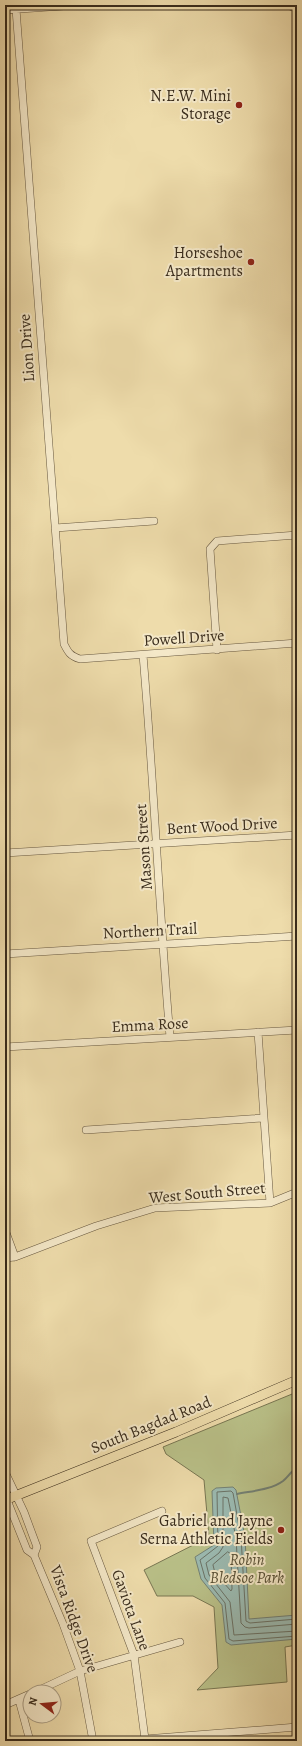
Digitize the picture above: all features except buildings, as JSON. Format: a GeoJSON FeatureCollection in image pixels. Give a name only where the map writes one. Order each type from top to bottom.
{"type":"FeatureCollection","features":[{"type":"Feature","properties":{"kind":"main road","name":"South Bagdad Road"},"geometry":{"type":"LineString","coordinates":[[6,1498],[16,1496],[162,1437],[297,1380]]}},
{"type":"Feature","properties":{"kind":"street"},"geometry":{"type":"LineString","coordinates":[[5,10],[78,5]]}},
{"type":"Feature","properties":{"kind":"street"},"geometry":{"type":"LineString","coordinates":[[288,5],[297,9]]}},
{"type":"Feature","properties":{"kind":"street","name":"Lion Drive"},"geometry":{"type":"LineString","coordinates":[[16,9],[64,644],[68,653],[74,658]]}},
{"type":"Feature","properties":{"kind":"street"},"geometry":{"type":"LineString","coordinates":[[55,528],[154,521]]}},
{"type":"Feature","properties":{"kind":"street"},"geometry":{"type":"LineString","coordinates":[[216,650],[210,549],[216,541],[297,535]]}},
{"type":"Feature","properties":{"kind":"street","name":"Powell Drive"},"geometry":{"type":"LineString","coordinates":[[74,658],[80,660],[297,643]]}},
{"type":"Feature","properties":{"kind":"street","name":"Mason Street"},"geometry":{"type":"LineString","coordinates":[[144,655],[158,843],[170,1037]]}},
{"type":"Feature","properties":{"kind":"street","name":"Bent Wood Drive"},"geometry":{"type":"LineString","coordinates":[[5,853],[297,835]]}},
{"type":"Feature","properties":{"kind":"street","name":"Northern Trail"},"geometry":{"type":"LineString","coordinates":[[5,954],[297,936]]}},
{"type":"Feature","properties":{"kind":"street","name":"Emma Rose"},"geometry":{"type":"LineString","coordinates":[[5,1047],[297,1030]]}},
{"type":"Feature","properties":{"kind":"street"},"geometry":{"type":"LineString","coordinates":[[258,1032],[270,1203]]}},
{"type":"Feature","properties":{"kind":"street"},"geometry":{"type":"LineString","coordinates":[[86,1130],[263,1118]]}},
{"type":"Feature","properties":{"kind":"street","name":"West South Street"},"geometry":{"type":"LineString","coordinates":[[5,1258],[15,1258],[96,1226],[155,1208],[270,1203],[297,1192]]}},
{"type":"Feature","properties":{"kind":"street"},"geometry":{"type":"LineString","coordinates":[[5,1230],[15,1258]]}},
{"type":"Feature","properties":{"kind":"street","name":"Vista Ridge Drive"},"geometry":{"type":"LineString","coordinates":[[5,1472],[24,1512],[37,1547],[34,1554]]}},
{"type":"Feature","properties":{"kind":"street","name":"Vista Ridge Drive"},"geometry":{"type":"LineString","coordinates":[[6,1498],[26,1550],[34,1554],[63,1624],[80,1671],[93,1741]]}},
{"type":"Feature","properties":{"kind":"street","name":"Gaviota Lane"},"geometry":{"type":"LineString","coordinates":[[162,1510],[91,1541],[134,1655],[145,1739],[297,1727]]}},
{"type":"Feature","properties":{"kind":"street"},"geometry":{"type":"LineString","coordinates":[[52,1684],[80,1671],[180,1642]]}},
{"type":"Feature","properties":{"kind":"street"},"geometry":{"type":"LineString","coordinates":[[5,1705],[22,1698]]}},
{"type":"Feature","properties":{"kind":"street"},"geometry":{"type":"LineString","coordinates":[[19,1700],[30,1741]]}},
{"type":"Feature","properties":{"kind":"green space","name":"Robin Bledsoe Park"},"geometry":{"type":"Polygon","coordinates":[[[297,1392],[297,1645],[285,1647],[287,1682],[197,1690],[218,1668],[214,1607],[193,1596],[157,1596],[144,1570],[209,1537],[204,1480],[166,1454],[163,1447],[297,1392]]]}},
{"type":"Feature","properties":{"kind":"water"},"geometry":{"type":"Polygon","coordinates":[[[233,1487],[236,1490],[245,1537],[249,1619],[297,1615],[297,1639],[231,1645],[226,1642],[222,1605],[201,1579],[195,1557],[214,1545],[212,1491],[216,1488],[233,1487]]]}},
{"type":"Feature","properties":{"kind":"waterway"},"geometry":{"type":"LineString","coordinates":[[237,1494],[261,1490],[278,1484],[297,1468]]}},
{"type":"Feature","properties":{"kind":"place","name":"N.E.W. Mini Storage"},"geometry":{"type":"Point","coordinates":[239,105]}},
{"type":"Feature","properties":{"kind":"place","name":"Horseshoe Apartments"},"geometry":{"type":"Point","coordinates":[251,262]}},
{"type":"Feature","properties":{"kind":"place","name":"Gabriel and Jayne Serna Athletic Fields"},"geometry":{"type":"Point","coordinates":[281,1530]}}]}
